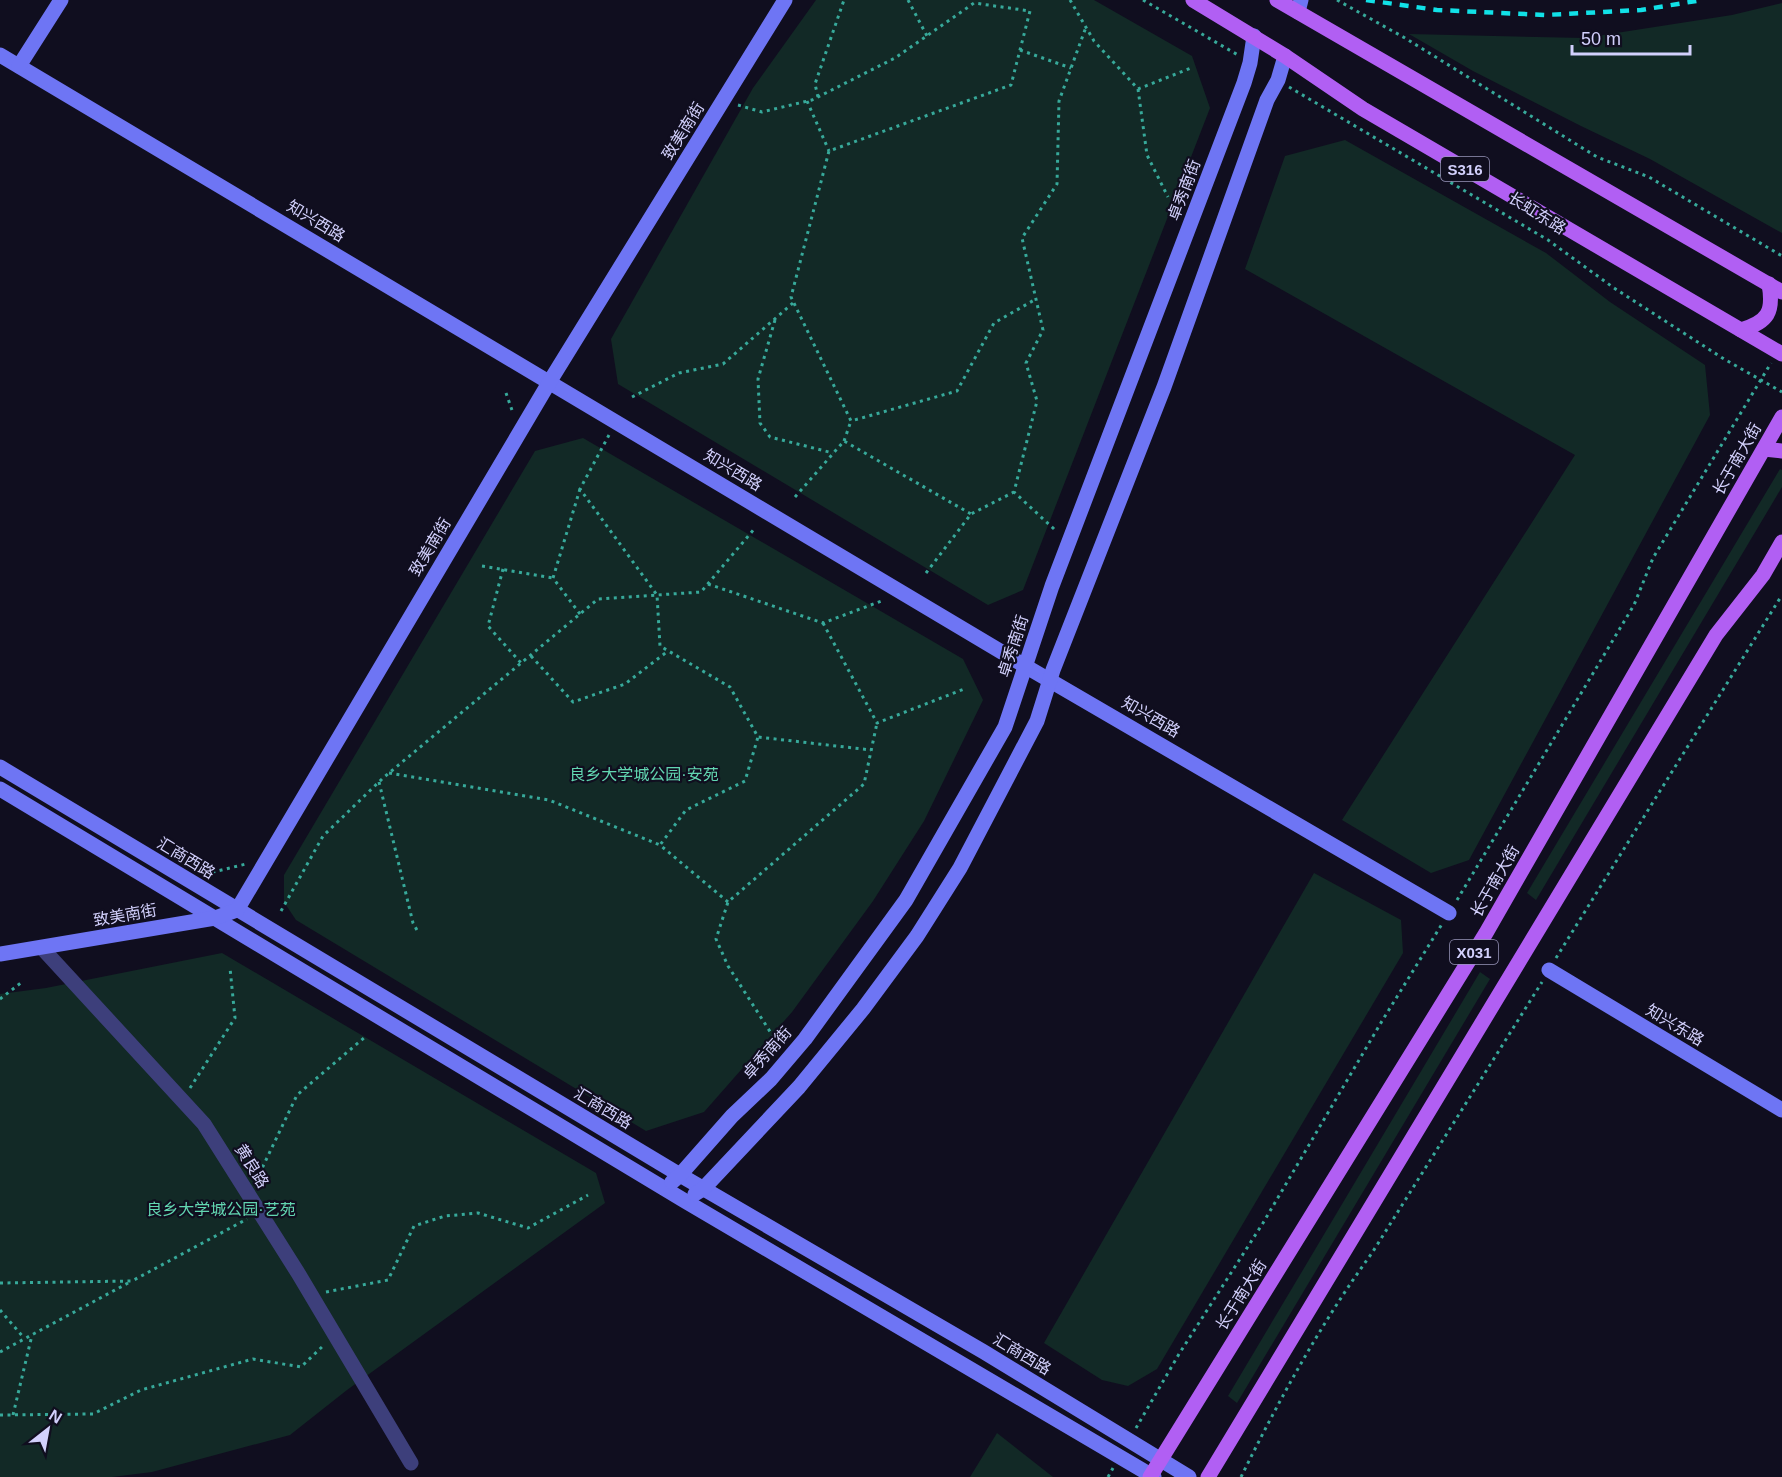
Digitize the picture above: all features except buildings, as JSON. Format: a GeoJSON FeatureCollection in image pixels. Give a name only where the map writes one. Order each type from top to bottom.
{"type":"FeatureCollection","features":[{"type":"Feature","properties":{"kind":"main road","name":"长虹东路"},"geometry":{"type":"LineString","coordinates":[[1193,0],[1254,36],[1363,109],[1782,354]]}},
{"type":"Feature","properties":{"kind":"main road"},"geometry":{"type":"LineString","coordinates":[[1277,0],[1299,6],[1776,288],[1769,313],[1759,325],[1741,330]]}},
{"type":"Feature","properties":{"kind":"main road","name":"长于南大街"},"geometry":{"type":"LineString","coordinates":[[1152,1476],[1486,933],[1782,417]]}},
{"type":"Feature","properties":{"kind":"main road"},"geometry":{"type":"LineString","coordinates":[[1764,449],[1782,452]]}},
{"type":"Feature","properties":{"kind":"main road","name":"X031"},"geometry":{"type":"LineString","coordinates":[[1208,1477],[1716,635],[1763,575],[1782,542]]}},
{"type":"Feature","properties":{"kind":"street"},"geometry":{"type":"LineString","coordinates":[[19,66],[61,0]]}},
{"type":"Feature","properties":{"kind":"street","name":"致美南街"},"geometry":{"type":"LineString","coordinates":[[0,954],[215,918],[237,910],[550,381],[785,0]]}},
{"type":"Feature","properties":{"kind":"street","name":"卓秀南街"},"geometry":{"type":"LineString","coordinates":[[664,1188],[680,1175],[732,1116],[771,1079],[805,1039],[906,900],[1005,727],[1052,586],[1244,83],[1254,36]]}},
{"type":"Feature","properties":{"kind":"street","name":"知兴西路"},"geometry":{"type":"LineString","coordinates":[[0,55],[1025,666],[1449,913]]}},
{"type":"Feature","properties":{"kind":"street"},"geometry":{"type":"LineString","coordinates":[[685,1201],[703,1189],[799,1087],[863,1009],[917,936],[960,868],[1037,721],[1053,669],[1164,387],[1285,56]]}},
{"type":"Feature","properties":{"kind":"street","name":"汇商西路"},"geometry":{"type":"LineString","coordinates":[[0,767],[703,1189],[984,1352],[1189,1477]]}},
{"type":"Feature","properties":{"kind":"street"},"geometry":{"type":"LineString","coordinates":[[0,789],[685,1201],[1152,1476]]}},
{"type":"Feature","properties":{"kind":"street","name":"黄良路"},"geometry":{"type":"LineString","coordinates":[[42,948],[204,1124],[311,1295],[411,1462]]}},
{"type":"Feature","properties":{"kind":"street","name":"知兴东路"},"geometry":{"type":"LineString","coordinates":[[1549,970],[1782,1110]]}},
{"type":"Feature","properties":{"kind":"path"},"geometry":{"type":"LineString","coordinates":[[818,97],[815,84],[843,0]]}},
{"type":"Feature","properties":{"kind":"path"},"geometry":{"type":"LineString","coordinates":[[908,0],[927,36]]}},
{"type":"Feature","properties":{"kind":"path"},"geometry":{"type":"LineString","coordinates":[[1070,0],[1094,41],[1138,89],[1147,155],[1168,197]]}},
{"type":"Feature","properties":{"kind":"path"},"geometry":{"type":"LineString","coordinates":[[1143,0],[1250,63]]}},
{"type":"Feature","properties":{"kind":"path"},"geometry":{"type":"LineString","coordinates":[[1337,0],[1405,38],[1597,157],[1649,177],[1782,256]]}},
{"type":"Feature","properties":{"kind":"path"},"geometry":{"type":"LineString","coordinates":[[738,105],[762,112],[818,97],[895,58],[974,2],[1029,11],[1011,85],[829,151]]}},
{"type":"Feature","properties":{"kind":"path"},"geometry":{"type":"LineString","coordinates":[[926,573],[970,514],[1014,492],[1037,401],[1026,363],[1043,330],[1022,238],[1057,184],[1059,100],[1086,27]]}},
{"type":"Feature","properties":{"kind":"path"},"geometry":{"type":"LineString","coordinates":[[1020,50],[1071,68]]}},
{"type":"Feature","properties":{"kind":"path"},"geometry":{"type":"LineString","coordinates":[[1138,89],[1191,68]]}},
{"type":"Feature","properties":{"kind":"path","name":"长虹东路"},"geometry":{"type":"LineString","coordinates":[[1278,80],[1548,240],[1614,288],[1724,359],[1782,392]]}},
{"type":"Feature","properties":{"kind":"path"},"geometry":{"type":"LineString","coordinates":[[795,497],[844,441],[851,421],[791,297],[829,151],[807,101]]}},
{"type":"Feature","properties":{"kind":"path"},"geometry":{"type":"LineString","coordinates":[[851,421],[957,392],[994,323],[1036,299]]}},
{"type":"Feature","properties":{"kind":"path"},"geometry":{"type":"LineString","coordinates":[[632,397],[679,373],[723,364],[794,303]]}},
{"type":"Feature","properties":{"kind":"path"},"geometry":{"type":"LineString","coordinates":[[775,319],[758,379],[760,423],[770,437],[833,453]]}},
{"type":"Feature","properties":{"kind":"path"},"geometry":{"type":"LineString","coordinates":[[506,393],[513,415]]}},
{"type":"Feature","properties":{"kind":"path"},"geometry":{"type":"LineString","coordinates":[[553,578],[580,489],[609,435]]}},
{"type":"Feature","properties":{"kind":"path"},"geometry":{"type":"LineString","coordinates":[[844,441],[970,514]]}},
{"type":"Feature","properties":{"kind":"path"},"geometry":{"type":"LineString","coordinates":[[580,489],[657,595],[660,646],[730,687],[758,737],[745,781],[686,810],[660,845]]}},
{"type":"Feature","properties":{"kind":"path"},"geometry":{"type":"LineString","coordinates":[[1014,492],[1054,529]]}},
{"type":"Feature","properties":{"kind":"path"},"geometry":{"type":"LineString","coordinates":[[281,911],[323,836],[389,773],[598,599],[701,592],[755,528]]}},
{"type":"Feature","properties":{"kind":"path"},"geometry":{"type":"LineString","coordinates":[[482,566],[553,578],[580,614]]}},
{"type":"Feature","properties":{"kind":"path"},"geometry":{"type":"LineString","coordinates":[[503,569],[488,626],[521,663]]}},
{"type":"Feature","properties":{"kind":"path"},"geometry":{"type":"LineString","coordinates":[[708,584],[823,623],[885,599]]}},
{"type":"Feature","properties":{"kind":"path"},"geometry":{"type":"LineString","coordinates":[[1240,1477],[1272,1413],[1347,1288],[1372,1253],[1782,595]]}},
{"type":"Feature","properties":{"kind":"path"},"geometry":{"type":"LineString","coordinates":[[778,1044],[728,966],[716,939],[728,902],[864,784],[877,723],[823,623]]}},
{"type":"Feature","properties":{"kind":"path"},"geometry":{"type":"LineString","coordinates":[[530,655],[573,702],[625,684],[668,651]]}},
{"type":"Feature","properties":{"kind":"path"},"geometry":{"type":"LineString","coordinates":[[877,723],[964,689]]}},
{"type":"Feature","properties":{"kind":"path"},"geometry":{"type":"LineString","coordinates":[[758,737],[871,750]]}},
{"type":"Feature","properties":{"kind":"path"},"geometry":{"type":"LineString","coordinates":[[389,773],[549,800],[660,845],[728,902]]}},
{"type":"Feature","properties":{"kind":"path"},"geometry":{"type":"LineString","coordinates":[[379,782],[413,923],[418,932]]}},
{"type":"Feature","properties":{"kind":"path"},"geometry":{"type":"LineString","coordinates":[[205,874],[248,864]]}},
{"type":"Feature","properties":{"kind":"path"},"geometry":{"type":"LineString","coordinates":[[182,1100],[235,1018],[230,968]]}},
{"type":"Feature","properties":{"kind":"path"},"geometry":{"type":"LineString","coordinates":[[0,999],[22,982]]}},
{"type":"Feature","properties":{"kind":"path"},"geometry":{"type":"LineString","coordinates":[[249,1195],[297,1095],[365,1037]]}},
{"type":"Feature","properties":{"kind":"path"},"geometry":{"type":"LineString","coordinates":[[311,1295],[388,1280],[414,1226],[445,1215],[478,1213],[528,1228],[588,1194]]}},
{"type":"Feature","properties":{"kind":"path"},"geometry":{"type":"LineString","coordinates":[[0,1352],[260,1212]]}},
{"type":"Feature","properties":{"kind":"path"},"geometry":{"type":"LineString","coordinates":[[0,1283],[132,1281]]}},
{"type":"Feature","properties":{"kind":"path"},"geometry":{"type":"LineString","coordinates":[[0,1310],[25,1339]]}},
{"type":"Feature","properties":{"kind":"path"},"geometry":{"type":"LineString","coordinates":[[13,1415],[32,1335]]}},
{"type":"Feature","properties":{"kind":"path"},"geometry":{"type":"LineString","coordinates":[[0,1415],[93,1414],[141,1390],[253,1359],[301,1367],[335,1335]]}},
{"type":"Feature","properties":{"kind":"green space"},"geometry":{"type":"Polygon","coordinates":[[[816,0],[1094,0],[1192,56],[1210,108],[1023,590],[988,605],[618,384],[611,339],[753,88],[816,0]]]}},
{"type":"Feature","properties":{"kind":"green space"},"geometry":{"type":"Polygon","coordinates":[[[1782,3],[1782,233],[1650,159],[1473,71],[1409,34],[1584,38],[1732,15],[1782,3]]]}},
{"type":"Feature","properties":{"kind":"green space"},"geometry":{"type":"Polygon","coordinates":[[[1345,140],[1546,253],[1610,302],[1705,365],[1710,415],[1469,860],[1431,873],[1342,820],[1575,455],[1245,269],[1285,156],[1345,140]]]}},
{"type":"Feature","properties":{"kind":"green space","name":"良乡大学城公园·安苑"},"geometry":{"type":"Polygon","coordinates":[[[583,438],[963,659],[983,700],[924,821],[873,901],[792,1012],[704,1112],[646,1131],[296,920],[284,902],[284,875],[535,451],[583,438]]]}},
{"type":"Feature","properties":{"kind":"green space"},"geometry":{"type":"Polygon","coordinates":[[[1780,469],[1782,470],[1782,487],[1536,900],[1527,893],[1780,469]]]}},
{"type":"Feature","properties":{"kind":"green space"},"geometry":{"type":"Polygon","coordinates":[[[1314,873],[1401,920],[1403,953],[1157,1369],[1128,1386],[1102,1380],[1044,1343],[1314,873]]]}},
{"type":"Feature","properties":{"kind":"green space","name":"良乡大学城公园·艺苑"},"geometry":{"type":"Polygon","coordinates":[[[222,953],[596,1173],[605,1203],[347,1390],[290,1435],[152,1472],[112,1477],[0,1477],[0,994],[46,988],[222,953]]]}},
{"type":"Feature","properties":{"kind":"green space"},"geometry":{"type":"Polygon","coordinates":[[[1480,972],[1490,979],[1237,1403],[1228,1396],[1480,972]]]}},
{"type":"Feature","properties":{"kind":"green space"},"geometry":{"type":"Polygon","coordinates":[[[997,1433],[1053,1477],[970,1477],[997,1433]]]}},
{"type":"Feature","properties":{"kind":"railway"},"geometry":{"type":"LineString","coordinates":[[1366,0],[1437,10],[1545,15],[1641,10],[1702,0]]}}]}
